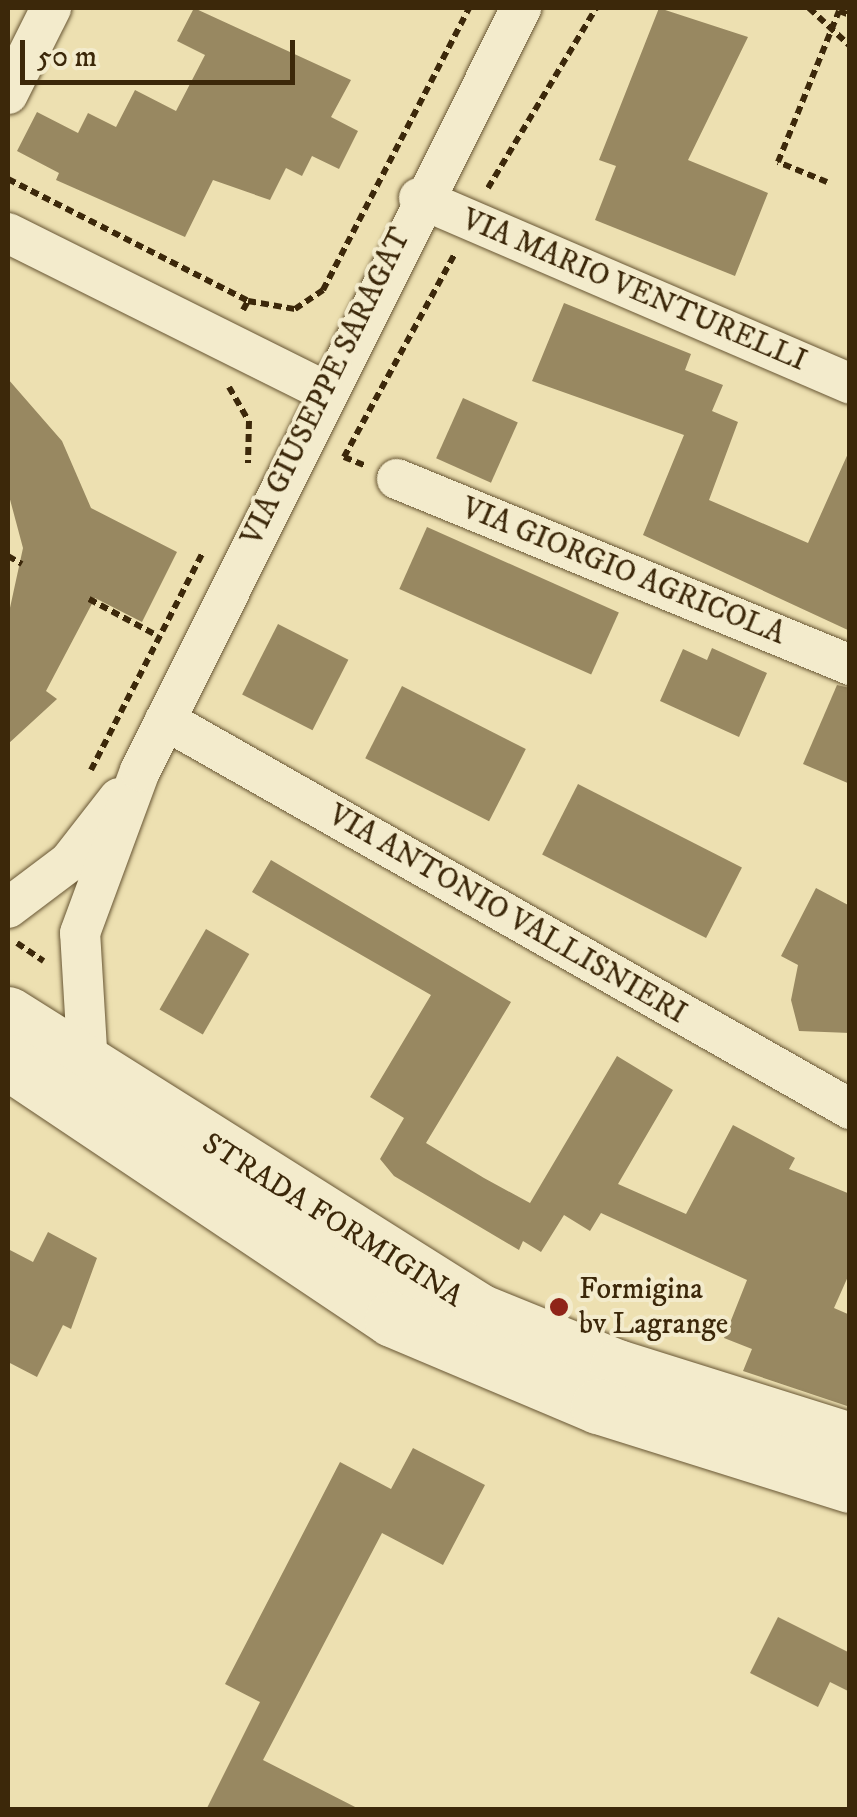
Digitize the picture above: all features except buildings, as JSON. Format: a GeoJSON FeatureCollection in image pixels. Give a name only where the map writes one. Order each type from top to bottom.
{"type":"FeatureCollection","features":[{"type":"Feature","properties":{"kind":"street"},"geometry":{"type":"LineString","coordinates":[[8,94],[51,8]]}},
{"type":"Feature","properties":{"kind":"street","name":"VIA GIUSEPPE SARAGAT"},"geometry":{"type":"LineString","coordinates":[[88,1066],[80,933],[140,771],[419,198],[521,8]]}},
{"type":"Feature","properties":{"kind":"street","name":"VIA MARIO VENTURELLI"},"geometry":{"type":"LineString","coordinates":[[419,198],[850,384]]}},
{"type":"Feature","properties":{"kind":"street"},"geometry":{"type":"LineString","coordinates":[[8,233],[325,392]]}},
{"type":"Feature","properties":{"kind":"street","name":"VIA GIORGIO AGRICOLA"},"geometry":{"type":"LineString","coordinates":[[397,478],[850,665]]}},
{"type":"Feature","properties":{"kind":"street","name":"VIA ANTONIO VALLISNIERI"},"geometry":{"type":"LineString","coordinates":[[165,720],[850,1109]]}},
{"type":"Feature","properties":{"kind":"street","name":"VIA GIUSEPPE SARAGAT"},"geometry":{"type":"LineString","coordinates":[[8,908],[69,862],[140,771]]}},
{"type":"Feature","properties":{"kind":"street","name":"STRADA FORMIGINA"},"geometry":{"type":"LineString","coordinates":[[8,1014],[88,1066],[259,1226],[420,1281],[549,1343],[850,1440]]}},
{"type":"Feature","properties":{"kind":"street","name":"STRADA FORMIGINA"},"geometry":{"type":"LineString","coordinates":[[8,1062],[392,1318],[489,1366],[850,1485]]}},
{"type":"Feature","properties":{"kind":"path"},"geometry":{"type":"LineString","coordinates":[[8,179],[248,301],[295,309],[323,290],[469,8]]}},
{"type":"Feature","properties":{"kind":"path"},"geometry":{"type":"LineString","coordinates":[[334,474],[596,8]]}},
{"type":"Feature","properties":{"kind":"path"},"geometry":{"type":"LineString","coordinates":[[809,8],[850,46]]}},
{"type":"Feature","properties":{"kind":"path"},"geometry":{"type":"LineString","coordinates":[[827,182],[778,162],[839,11],[850,15]]}},
{"type":"Feature","properties":{"kind":"path"},"geometry":{"type":"LineString","coordinates":[[242,478],[249,422],[211,371],[248,301]]}},
{"type":"Feature","properties":{"kind":"path"},"geometry":{"type":"LineString","coordinates":[[81,791],[205,548]]}},
{"type":"Feature","properties":{"kind":"path"},"geometry":{"type":"LineString","coordinates":[[8,556],[22,564]]}},
{"type":"Feature","properties":{"kind":"path"},"geometry":{"type":"LineString","coordinates":[[90,599],[158,636]]}},
{"type":"Feature","properties":{"kind":"place","name":"Formigina bv Lagrange"},"geometry":{"type":"Point","coordinates":[559,1307]}}]}
